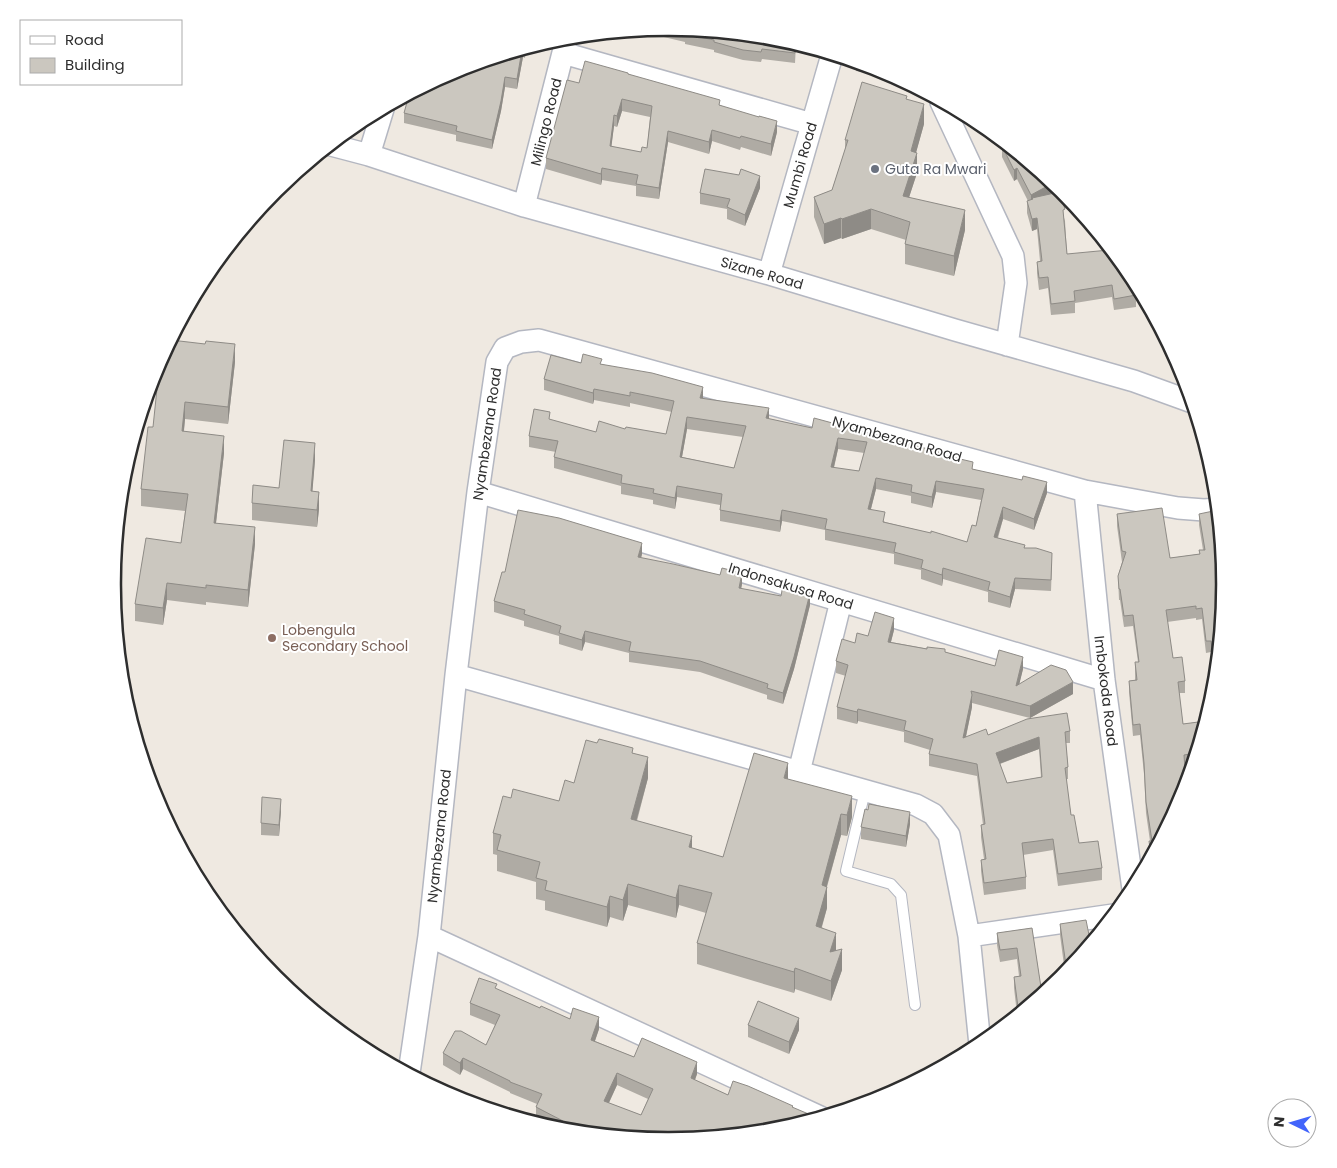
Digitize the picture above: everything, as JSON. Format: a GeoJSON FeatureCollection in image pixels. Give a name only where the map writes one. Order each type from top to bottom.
{"type":"FeatureCollection","features":[{"type":"Feature","properties":{"kind":"street"},"geometry":{"type":"LineString","coordinates":[[568,46],[812,124]]}},
{"type":"Feature","properties":{"kind":"street","name":"Milingo Road"},"geometry":{"type":"LineString","coordinates":[[524,206],[565,47]]}},
{"type":"Feature","properties":{"kind":"street","name":"Mumbi Road"},"geometry":{"type":"LineString","coordinates":[[769,274],[830,61]]}},
{"type":"Feature","properties":{"kind":"street"},"geometry":{"type":"LineString","coordinates":[[946,112],[1013,256],[1016,283],[1007,345]]}},
{"type":"Feature","properties":{"kind":"street"},"geometry":{"type":"LineString","coordinates":[[369,155],[380,119]]}},
{"type":"Feature","properties":{"kind":"street","name":"Sizane Road"},"geometry":{"type":"LineString","coordinates":[[338,147],[369,155],[524,206],[769,274],[1134,381],[1184,399]]}},
{"type":"Feature","properties":{"kind":"street","name":"Nyambezana Road"},"geometry":{"type":"LineString","coordinates":[[410,1066],[429,936],[456,675],[478,492],[497,362],[505,348],[521,342],[539,340],[1084,492],[1178,508],[1211,509]]}},
{"type":"Feature","properties":{"kind":"street","name":"Indonsakusa Road"},"geometry":{"type":"LineString","coordinates":[[478,492],[1104,680]]}},
{"type":"Feature","properties":{"kind":"street","name":"Imbokoda Road"},"geometry":{"type":"LineString","coordinates":[[1084,492],[1104,680],[1131,877]]}},
{"type":"Feature","properties":{"kind":"street"},"geometry":{"type":"LineString","coordinates":[[799,772],[841,601]]}},
{"type":"Feature","properties":{"kind":"street"},"geometry":{"type":"LineString","coordinates":[[456,675],[916,805],[933,814],[949,835],[969,936],[979,1035]]}},
{"type":"Feature","properties":{"kind":"street"},"geometry":{"type":"LineString","coordinates":[[969,936],[1103,916]]}},
{"type":"Feature","properties":{"kind":"street"},"geometry":{"type":"LineString","coordinates":[[429,936],[811,1113]]}},
{"type":"Feature","properties":{"kind":"lane"},"geometry":{"type":"LineString","coordinates":[[865,791],[846,871],[891,884],[901,895],[915,1005]]}},
{"type":"Feature","properties":{"kind":"building"},"geometry":{"type":"Polygon","coordinates":[[[699,37],[740,41],[775,47],[795,53],[762,49],[761,52],[743,50],[714,42],[714,40],[699,37]]]}},
{"type":"Feature","properties":{"kind":"building"},"geometry":{"type":"Polygon","coordinates":[[[521,57],[517,79],[505,77],[492,140],[456,131],[457,126],[404,113],[407,104],[426,93],[492,65],[521,57]]]}},
{"type":"Feature","properties":{"kind":"building"},"geometry":{"type":"Polygon","coordinates":[[[585,61],[720,100],[719,105],[777,121],[771,144],[712,130],[709,142],[668,131],[659,188],[636,184],[638,175],[602,168],[601,174],[546,158],[567,80],[579,83],[585,61]],[[622,99],[617,116],[614,115],[610,146],[641,152],[642,147],[647,148],[652,106],[622,99]]]}},
{"type":"Feature","properties":{"kind":"building"},"geometry":{"type":"Polygon","coordinates":[[[862,82],[907,96],[906,99],[924,104],[911,151],[917,153],[903,196],[965,210],[954,256],[905,244],[910,222],[871,209],[824,224],[814,197],[832,190],[848,140],[845,140],[862,82]]]}},
{"type":"Feature","properties":{"kind":"building"},"geometry":{"type":"Polygon","coordinates":[[[1005,151],[1046,187],[1031,195],[1017,168],[1014,170],[1005,151]]]}},
{"type":"Feature","properties":{"kind":"building"},"geometry":{"type":"Polygon","coordinates":[[[705,169],[739,175],[741,169],[760,176],[745,215],[727,207],[730,199],[700,193],[705,169]]]}},
{"type":"Feature","properties":{"kind":"building"},"geometry":{"type":"Polygon","coordinates":[[[1052,193],[1065,209],[1063,210],[1067,254],[1103,251],[1134,295],[1114,299],[1112,285],[1074,291],[1075,301],[1051,304],[1048,277],[1039,278],[1037,262],[1042,261],[1037,218],[1032,219],[1027,201],[1052,193]]]}},
{"type":"Feature","properties":{"kind":"building"},"geometry":{"type":"Polygon","coordinates":[[[178,341],[205,344],[206,341],[235,344],[228,407],[185,402],[182,431],[224,436],[214,523],[255,527],[248,590],[206,585],[206,588],[167,583],[163,608],[135,604],[146,538],[181,543],[188,494],[141,489],[148,427],[153,427],[157,388],[178,341]]]}},
{"type":"Feature","properties":{"kind":"building"},"geometry":{"type":"Polygon","coordinates":[[[583,354],[602,359],[600,364],[652,373],[703,387],[700,398],[769,408],[766,418],[812,428],[814,418],[973,462],[972,469],[1022,480],[1023,476],[1047,482],[1034,519],[1003,507],[994,537],[1025,545],[1024,548],[1036,548],[1052,553],[1051,580],[1015,578],[1010,597],[988,590],[990,582],[943,568],[942,575],[921,568],[923,560],[894,552],[896,543],[825,529],[827,519],[782,510],[780,521],[720,510],[722,494],[677,486],[675,498],[653,493],[654,489],[621,483],[622,475],[554,457],[558,441],[529,436],[534,409],[550,412],[549,419],[596,432],[599,421],[625,429],[626,427],[666,434],[674,401],[630,392],[630,396],[594,389],[593,393],[544,379],[551,355],[581,363],[583,354]],[[687,417],[680,457],[734,468],[746,426],[687,417]],[[838,438],[831,467],[859,471],[867,442],[838,438]],[[876,478],[868,509],[885,512],[883,522],[931,533],[931,531],[967,542],[972,525],[976,526],[984,489],[936,481],[932,497],[911,492],[912,485],[876,478]]]}},
{"type":"Feature","properties":{"kind":"building"},"geometry":{"type":"Polygon","coordinates":[[[284,440],[315,443],[311,491],[319,492],[317,510],[252,503],[253,485],[279,488],[284,440]]]}},
{"type":"Feature","properties":{"kind":"building"},"geometry":{"type":"Polygon","coordinates":[[[1162,508],[1170,558],[1200,554],[1199,550],[1205,550],[1199,514],[1212,511],[1212,513],[1216,584],[1212,651],[1211,641],[1206,641],[1202,608],[1196,609],[1196,606],[1166,610],[1173,658],[1182,657],[1185,681],[1178,682],[1183,724],[1199,722],[1189,754],[1184,755],[1185,766],[1175,794],[1160,826],[1150,846],[1149,841],[1152,841],[1146,802],[1140,724],[1133,725],[1129,681],[1137,680],[1135,662],[1139,662],[1133,615],[1124,616],[1119,589],[1118,576],[1126,552],[1122,551],[1117,514],[1162,508]]]}},
{"type":"Feature","properties":{"kind":"building"},"geometry":{"type":"Polygon","coordinates":[[[518,510],[559,518],[642,543],[638,557],[720,575],[722,568],[742,573],[739,588],[781,596],[783,585],[810,593],[783,693],[767,688],[768,684],[700,661],[629,651],[631,642],[585,631],[582,640],[559,633],[561,626],[524,614],[525,610],[494,601],[502,572],[505,572],[518,510]]]}},
{"type":"Feature","properties":{"kind":"building"},"geometry":{"type":"Polygon","coordinates":[[[875,612],[894,618],[888,642],[927,649],[927,647],[945,649],[945,652],[995,666],[999,650],[1023,657],[1016,686],[1051,665],[1066,670],[1073,682],[1030,706],[971,691],[972,695],[963,738],[986,729],[988,735],[1027,719],[1067,713],[1070,731],[1065,732],[1068,767],[1065,768],[1071,815],[1074,815],[1079,843],[1098,841],[1102,868],[1058,874],[1053,839],[1022,843],[1026,877],[984,883],[981,860],[986,859],[981,825],[985,824],[977,764],[929,754],[933,739],[904,730],[906,721],[858,709],[857,712],[837,707],[848,665],[836,661],[842,639],[855,643],[857,633],[868,636],[875,612]],[[1039,737],[996,753],[1007,783],[1042,777],[1039,737]]]}},
{"type":"Feature","properties":{"kind":"building"},"geometry":{"type":"Polygon","coordinates":[[[599,739],[633,748],[632,753],[648,757],[631,819],[692,836],[689,847],[723,857],[754,753],[788,763],[784,778],[852,796],[847,815],[841,814],[822,885],[827,887],[816,926],[836,933],[830,952],[842,949],[831,981],[795,968],[794,972],[697,943],[712,893],[679,885],[676,898],[628,884],[623,900],[610,896],[607,907],[545,890],[547,881],[536,878],[540,862],[497,850],[501,835],[493,833],[503,796],[511,798],[513,789],[559,801],[565,780],[574,783],[586,740],[597,743],[599,739]]]}},
{"type":"Feature","properties":{"kind":"building"},"geometry":{"type":"Polygon","coordinates":[[[262,797],[281,799],[279,825],[261,823],[262,797]]]}},
{"type":"Feature","properties":{"kind":"building"},"geometry":{"type":"Polygon","coordinates":[[[869,804],[910,812],[906,836],[861,827],[865,809],[868,810],[869,804]]]}},
{"type":"Feature","properties":{"kind":"building"},"geometry":{"type":"Polygon","coordinates":[[[1086,920],[1089,934],[1065,961],[1060,924],[1086,920]]]}},
{"type":"Feature","properties":{"kind":"building"},"geometry":{"type":"Polygon","coordinates":[[[1032,928],[1041,986],[1018,1006],[1014,977],[1021,976],[1017,948],[1000,950],[997,933],[1032,928]]]}},
{"type":"Feature","properties":{"kind":"building"},"geometry":{"type":"Polygon","coordinates":[[[479,978],[497,984],[495,988],[570,1019],[573,1008],[599,1017],[591,1040],[634,1057],[642,1038],[697,1062],[691,1078],[728,1095],[733,1081],[808,1114],[740,1127],[704,1131],[633,1131],[563,1121],[536,1107],[542,1094],[510,1082],[463,1058],[460,1063],[443,1053],[455,1031],[461,1031],[486,1045],[500,1015],[470,1003],[479,978]],[[617,1073],[604,1101],[641,1115],[653,1089],[617,1073]]]}},
{"type":"Feature","properties":{"kind":"building"},"geometry":{"type":"Polygon","coordinates":[[[758,1001],[799,1018],[789,1042],[748,1025],[758,1001]]]}},
{"type":"Feature","properties":{"kind":"place","name":"Guta Ra Mwari"},"geometry":{"type":"Point","coordinates":[875,169]}},
{"type":"Feature","properties":{"kind":"place","name":"Lobengula Secondary School"},"geometry":{"type":"Point","coordinates":[272,638]}}]}
